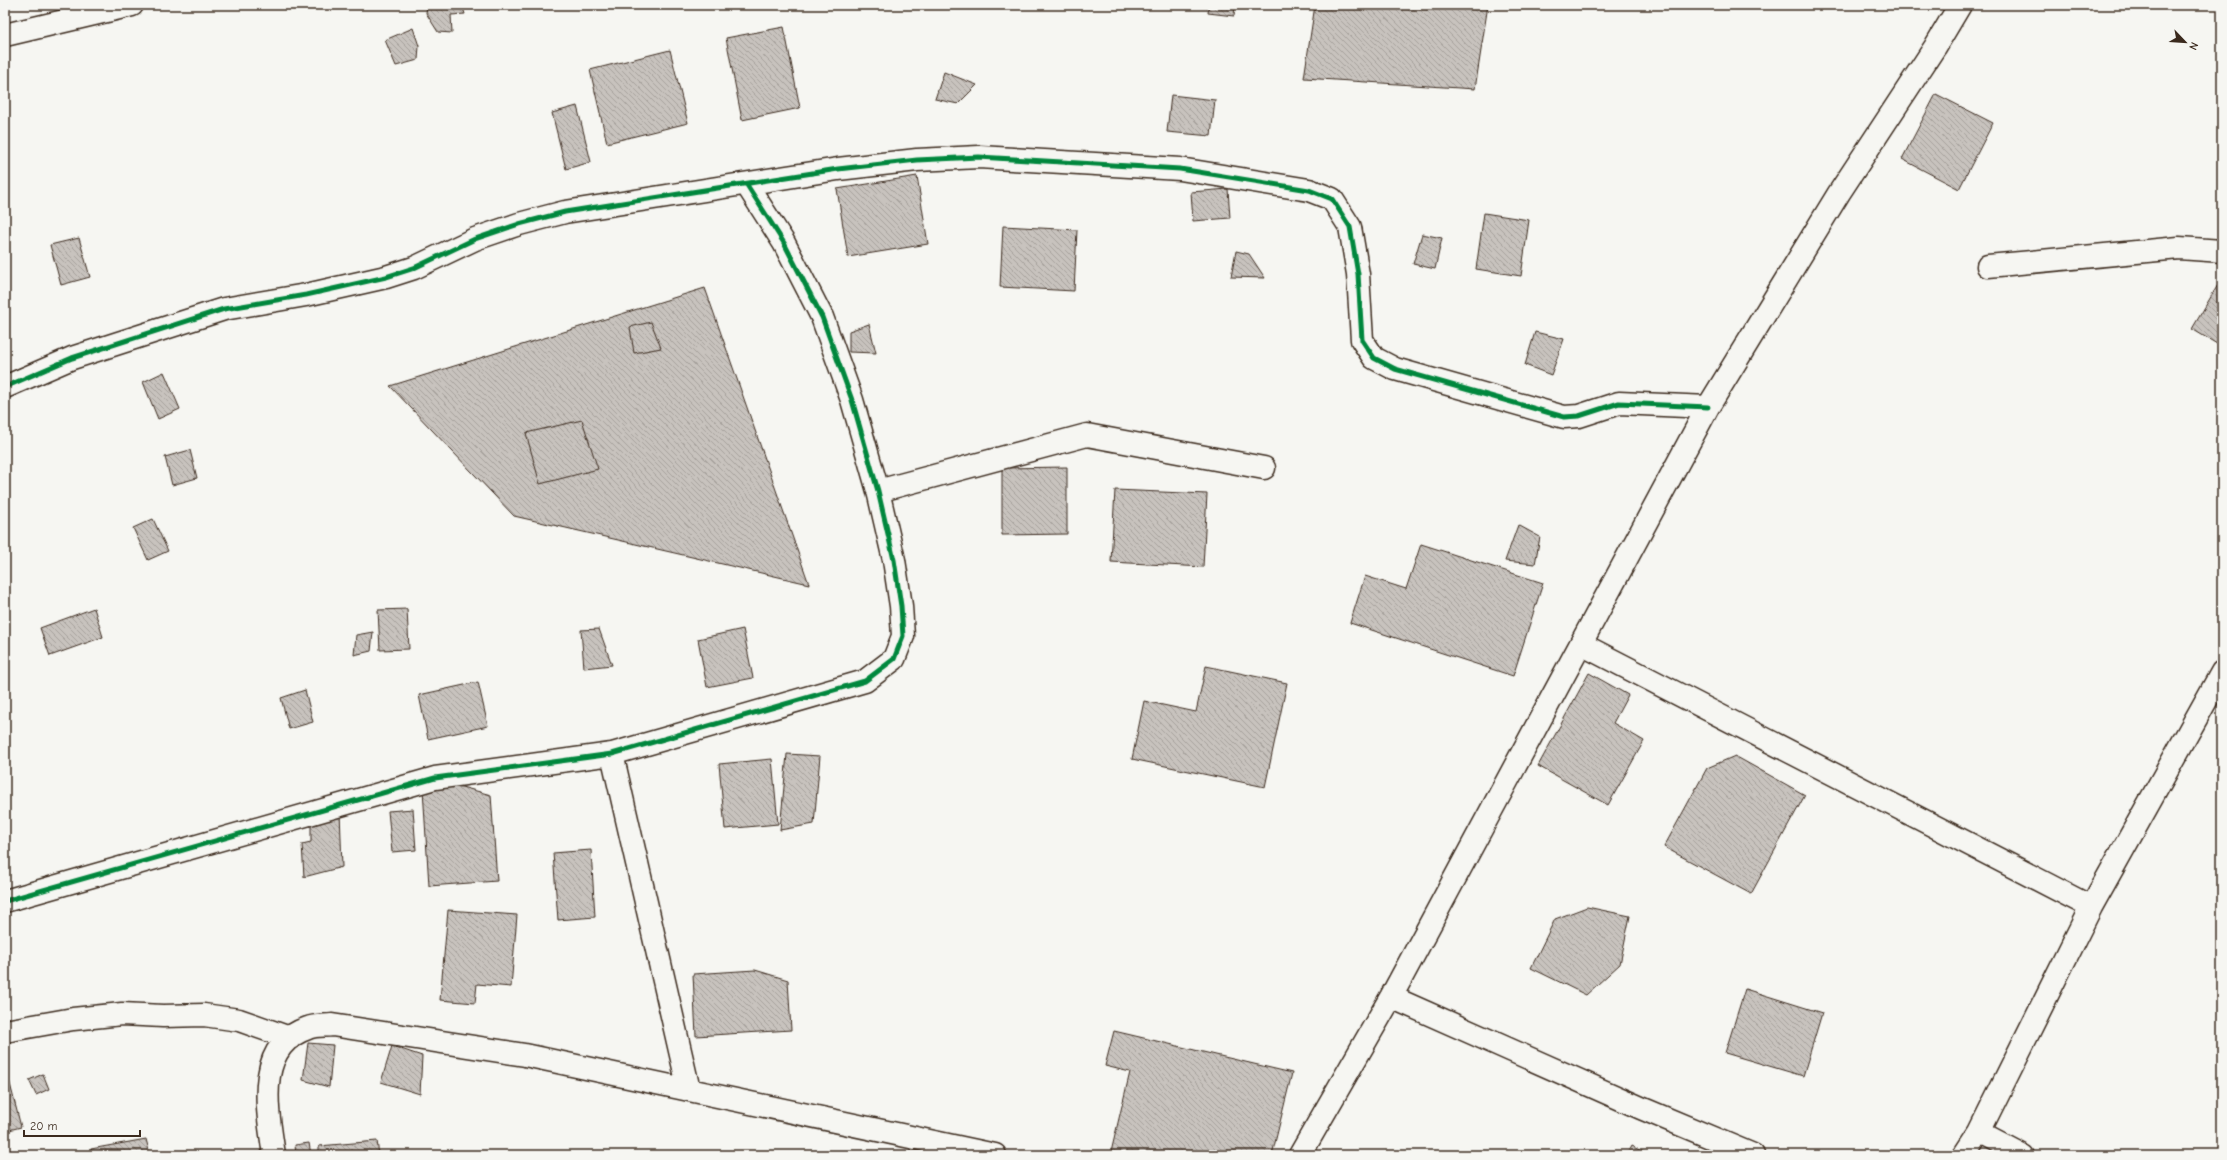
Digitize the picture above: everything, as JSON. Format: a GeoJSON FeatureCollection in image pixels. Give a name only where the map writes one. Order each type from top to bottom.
{"type":"FeatureCollection","features":[{"type":"Feature","properties":{"kind":"street"},"geometry":{"type":"LineString","coordinates":[[5,35],[132,5]]}},
{"type":"Feature","properties":{"kind":"street"},"geometry":{"type":"LineString","coordinates":[[1300,1155],[1391,997],[1708,407],[1839,193],[1935,47],[1960,5]]}},
{"type":"Feature","properties":{"kind":"street"},"geometry":{"type":"LineString","coordinates":[[5,387],[72,358],[224,309],[306,296],[386,277],[414,268],[475,239],[519,224],[565,212],[747,185],[854,167],[917,160],[979,157],[1180,169],[1309,190],[1332,199],[1350,227],[1358,274],[1362,340],[1374,358],[1395,369],[1564,417],[1579,416],[1619,403],[1708,407]]}},
{"type":"Feature","properties":{"kind":"street"},"geometry":{"type":"LineString","coordinates":[[5,901],[435,778],[612,754],[865,681],[894,659],[903,636],[901,606],[894,560],[878,491],[852,400],[822,317],[784,243],[747,185]]}},
{"type":"Feature","properties":{"kind":"street"},"geometry":{"type":"LineString","coordinates":[[1988,266],[2179,248],[2222,251]]}},
{"type":"Feature","properties":{"kind":"street"},"geometry":{"type":"LineString","coordinates":[[878,491],[1087,436],[1264,468]]}},
{"type":"Feature","properties":{"kind":"street"},"geometry":{"type":"LineString","coordinates":[[1581,644],[2091,907]]}},
{"type":"Feature","properties":{"kind":"street"},"geometry":{"type":"LineString","coordinates":[[1964,1155],[1979,1132],[2091,907],[2222,672]]}},
{"type":"Feature","properties":{"kind":"street"},"geometry":{"type":"LineString","coordinates":[[612,754],[689,1090]]}},
{"type":"Feature","properties":{"kind":"street"},"geometry":{"type":"LineString","coordinates":[[1391,997],[1641,1108],[1753,1155]]}},
{"type":"Feature","properties":{"kind":"street"},"geometry":{"type":"LineString","coordinates":[[5,1031],[73,1019],[122,1014],[163,1016],[204,1015],[239,1020],[290,1038]]}},
{"type":"Feature","properties":{"kind":"street"},"geometry":{"type":"LineString","coordinates":[[274,1155],[267,1110],[268,1070],[276,1052],[290,1038],[308,1027],[332,1025],[525,1055],[995,1155]]}},
{"type":"Feature","properties":{"kind":"street"},"geometry":{"type":"LineString","coordinates":[[1979,1132],[2023,1155]]}},
{"type":"Feature","properties":{"kind":"building"},"geometry":{"type":"Polygon","coordinates":[[[427,5],[462,5],[465,14],[451,15],[452,33],[438,32],[426,13],[427,5]]]}},
{"type":"Feature","properties":{"kind":"building"},"geometry":{"type":"Polygon","coordinates":[[[1209,5],[1235,5],[1234,16],[1208,13],[1209,5]]]}},
{"type":"Feature","properties":{"kind":"building"},"geometry":{"type":"Polygon","coordinates":[[[1315,5],[1488,5],[1475,89],[1304,78],[1315,5]]]}},
{"type":"Feature","properties":{"kind":"building"},"geometry":{"type":"Polygon","coordinates":[[[784,27],[800,108],[742,120],[726,38],[784,27]]]}},
{"type":"Feature","properties":{"kind":"building"},"geometry":{"type":"Polygon","coordinates":[[[413,28],[419,46],[418,60],[396,66],[385,40],[413,28]]]}},
{"type":"Feature","properties":{"kind":"building"},"geometry":{"type":"Polygon","coordinates":[[[670,50],[688,123],[607,143],[590,70],[670,50]]]}},
{"type":"Feature","properties":{"kind":"building"},"geometry":{"type":"Polygon","coordinates":[[[944,72],[977,85],[958,104],[935,99],[944,72]]]}},
{"type":"Feature","properties":{"kind":"building"},"geometry":{"type":"Polygon","coordinates":[[[1936,94],[1993,123],[1959,189],[1902,159],[1936,94]]]}},
{"type":"Feature","properties":{"kind":"building"},"geometry":{"type":"Polygon","coordinates":[[[1171,95],[1215,100],[1211,136],[1167,132],[1171,95]]]}},
{"type":"Feature","properties":{"kind":"building"},"geometry":{"type":"Polygon","coordinates":[[[577,106],[591,162],[566,169],[552,113],[577,106]]]}},
{"type":"Feature","properties":{"kind":"building"},"geometry":{"type":"Polygon","coordinates":[[[917,176],[928,244],[848,257],[837,189],[917,176]]]}},
{"type":"Feature","properties":{"kind":"building"},"geometry":{"type":"Polygon","coordinates":[[[1228,189],[1230,218],[1193,221],[1191,192],[1228,189]]]}},
{"type":"Feature","properties":{"kind":"building"},"geometry":{"type":"Polygon","coordinates":[[[1484,213],[1529,220],[1521,276],[1476,269],[1484,213]]]}},
{"type":"Feature","properties":{"kind":"building"},"geometry":{"type":"Polygon","coordinates":[[[1003,226],[1077,230],[1074,291],[1000,287],[1003,226]]]}},
{"type":"Feature","properties":{"kind":"building"},"geometry":{"type":"Polygon","coordinates":[[[1422,234],[1442,238],[1435,269],[1413,264],[1422,234]]]}},
{"type":"Feature","properties":{"kind":"building"},"geometry":{"type":"Polygon","coordinates":[[[79,238],[90,277],[61,285],[50,245],[79,238]]]}},
{"type":"Feature","properties":{"kind":"building"},"geometry":{"type":"Polygon","coordinates":[[[1236,251],[1249,254],[1265,278],[1231,277],[1236,251]]]}},
{"type":"Feature","properties":{"kind":"building"},"geometry":{"type":"Polygon","coordinates":[[[2222,278],[2222,347],[2192,329],[2222,278]]]}},
{"type":"Feature","properties":{"kind":"building"},"geometry":{"type":"Polygon","coordinates":[[[705,288],[809,584],[514,516],[390,386],[705,288]]]}},
{"type":"Feature","properties":{"kind":"building"},"geometry":{"type":"Polygon","coordinates":[[[651,322],[661,348],[634,353],[630,327],[651,322]]]}},
{"type":"Feature","properties":{"kind":"building"},"geometry":{"type":"Polygon","coordinates":[[[869,324],[876,353],[849,352],[849,331],[869,324]]]}},
{"type":"Feature","properties":{"kind":"building"},"geometry":{"type":"Polygon","coordinates":[[[1535,332],[1564,339],[1551,375],[1525,365],[1535,332]]]}},
{"type":"Feature","properties":{"kind":"building"},"geometry":{"type":"Polygon","coordinates":[[[164,372],[180,409],[158,419],[143,382],[164,372]]]}},
{"type":"Feature","properties":{"kind":"building"},"geometry":{"type":"Polygon","coordinates":[[[582,420],[598,469],[540,484],[526,433],[582,420]]]}},
{"type":"Feature","properties":{"kind":"building"},"geometry":{"type":"Polygon","coordinates":[[[190,450],[197,478],[172,485],[165,457],[190,450]]]}},
{"type":"Feature","properties":{"kind":"building"},"geometry":{"type":"Polygon","coordinates":[[[1067,467],[1067,534],[1002,535],[1002,468],[1067,467]]]}},
{"type":"Feature","properties":{"kind":"building"},"geometry":{"type":"Polygon","coordinates":[[[1115,490],[1207,494],[1203,567],[1111,562],[1115,490]]]}},
{"type":"Feature","properties":{"kind":"building"},"geometry":{"type":"Polygon","coordinates":[[[153,519],[168,551],[148,560],[133,528],[153,519]]]}},
{"type":"Feature","properties":{"kind":"building"},"geometry":{"type":"Polygon","coordinates":[[[1518,525],[1540,537],[1535,564],[1505,561],[1518,525]]]}},
{"type":"Feature","properties":{"kind":"building"},"geometry":{"type":"Polygon","coordinates":[[[1421,544],[1543,583],[1513,676],[1350,623],[1365,576],[1406,589],[1421,544]]]}},
{"type":"Feature","properties":{"kind":"building"},"geometry":{"type":"Polygon","coordinates":[[[94,608],[103,637],[50,656],[40,628],[94,608]]]}},
{"type":"Feature","properties":{"kind":"building"},"geometry":{"type":"Polygon","coordinates":[[[407,609],[409,649],[380,650],[378,610],[407,609]]]}},
{"type":"Feature","properties":{"kind":"building"},"geometry":{"type":"Polygon","coordinates":[[[599,629],[612,665],[584,668],[581,630],[599,629]]]}},
{"type":"Feature","properties":{"kind":"building"},"geometry":{"type":"Polygon","coordinates":[[[743,629],[753,678],[707,687],[698,639],[743,629]]]}},
{"type":"Feature","properties":{"kind":"building"},"geometry":{"type":"Polygon","coordinates":[[[373,632],[371,651],[354,655],[356,635],[373,632]]]}},
{"type":"Feature","properties":{"kind":"building"},"geometry":{"type":"Polygon","coordinates":[[[1206,666],[1287,683],[1265,787],[1132,759],[1144,701],[1196,712],[1206,666]]]}},
{"type":"Feature","properties":{"kind":"building"},"geometry":{"type":"Polygon","coordinates":[[[1589,673],[1628,695],[1613,723],[1644,741],[1608,805],[1538,766],[1589,673]]]}},
{"type":"Feature","properties":{"kind":"building"},"geometry":{"type":"Polygon","coordinates":[[[478,682],[488,726],[428,739],[419,695],[478,682]]]}},
{"type":"Feature","properties":{"kind":"building"},"geometry":{"type":"Polygon","coordinates":[[[305,690],[313,722],[289,729],[281,698],[305,690]]]}},
{"type":"Feature","properties":{"kind":"building"},"geometry":{"type":"Polygon","coordinates":[[[787,754],[820,756],[814,824],[780,830],[787,754]]]}},
{"type":"Feature","properties":{"kind":"building"},"geometry":{"type":"Polygon","coordinates":[[[1735,756],[1805,795],[1751,894],[1664,847],[1707,768],[1735,756]]]}},
{"type":"Feature","properties":{"kind":"building"},"geometry":{"type":"Polygon","coordinates":[[[772,759],[778,824],[725,829],[719,764],[772,759]]]}},
{"type":"Feature","properties":{"kind":"building"},"geometry":{"type":"Polygon","coordinates":[[[458,786],[491,795],[497,881],[429,886],[423,789],[458,786]]]}},
{"type":"Feature","properties":{"kind":"building"},"geometry":{"type":"Polygon","coordinates":[[[413,809],[416,850],[392,852],[388,811],[413,809]]]}},
{"type":"Feature","properties":{"kind":"building"},"geometry":{"type":"Polygon","coordinates":[[[340,811],[342,867],[304,877],[302,844],[311,842],[311,821],[340,811]]]}},
{"type":"Feature","properties":{"kind":"building"},"geometry":{"type":"Polygon","coordinates":[[[591,850],[595,917],[558,920],[553,853],[591,850]]]}},
{"type":"Feature","properties":{"kind":"building"},"geometry":{"type":"Polygon","coordinates":[[[1587,907],[1630,916],[1620,964],[1586,995],[1531,968],[1555,919],[1587,907]]]}},
{"type":"Feature","properties":{"kind":"building"},"geometry":{"type":"Polygon","coordinates":[[[448,910],[517,915],[511,987],[477,984],[475,1003],[440,1000],[448,910]]]}},
{"type":"Feature","properties":{"kind":"building"},"geometry":{"type":"Polygon","coordinates":[[[755,970],[788,980],[791,1030],[696,1036],[693,974],[755,970]]]}},
{"type":"Feature","properties":{"kind":"building"},"geometry":{"type":"Polygon","coordinates":[[[1745,989],[1822,1013],[1803,1076],[1725,1053],[1745,989]]]}},
{"type":"Feature","properties":{"kind":"building"},"geometry":{"type":"Polygon","coordinates":[[[1114,1031],[1292,1073],[1272,1155],[1124,1155],[1111,1152],[1130,1072],[1105,1066],[1114,1031]]]}},
{"type":"Feature","properties":{"kind":"building"},"geometry":{"type":"Polygon","coordinates":[[[308,1043],[333,1045],[329,1087],[303,1080],[308,1043]]]}},
{"type":"Feature","properties":{"kind":"building"},"geometry":{"type":"Polygon","coordinates":[[[392,1046],[422,1056],[420,1094],[381,1082],[392,1046]]]}},
{"type":"Feature","properties":{"kind":"building"},"geometry":{"type":"Polygon","coordinates":[[[7,1072],[21,1127],[5,1131],[5,1073],[7,1072]]]}},
{"type":"Feature","properties":{"kind":"building"},"geometry":{"type":"Polygon","coordinates":[[[43,1074],[49,1089],[36,1095],[29,1080],[43,1074]]]}},
{"type":"Feature","properties":{"kind":"building"},"geometry":{"type":"Polygon","coordinates":[[[146,1139],[150,1155],[92,1155],[91,1149],[146,1139]]]}},
{"type":"Feature","properties":{"kind":"building"},"geometry":{"type":"Polygon","coordinates":[[[377,1141],[379,1155],[319,1155],[319,1146],[377,1141]]]}},
{"type":"Feature","properties":{"kind":"building"},"geometry":{"type":"Polygon","coordinates":[[[309,1143],[311,1155],[296,1155],[295,1145],[309,1143]]]}},
{"type":"Feature","properties":{"kind":"building"},"geometry":{"type":"Polygon","coordinates":[[[1631,1146],[1650,1155],[1626,1155],[1631,1146]]]}},
{"type":"Feature","properties":{"kind":"cycle path"},"geometry":{"type":"LineString","coordinates":[[5,387],[72,358],[224,309],[306,295],[386,277],[414,268],[475,239],[519,224],[565,212],[838,169],[917,160],[979,157],[1180,169],[1309,190],[1332,199],[1350,227],[1358,274],[1362,340],[1374,358],[1395,369],[1564,417],[1579,416],[1619,403],[1708,407]]}},
{"type":"Feature","properties":{"kind":"cycle path"},"geometry":{"type":"LineString","coordinates":[[5,901],[435,778],[612,754],[865,681],[894,659],[903,636],[901,606],[894,560],[878,491],[852,400],[822,317],[784,243],[747,185]]}}]}
